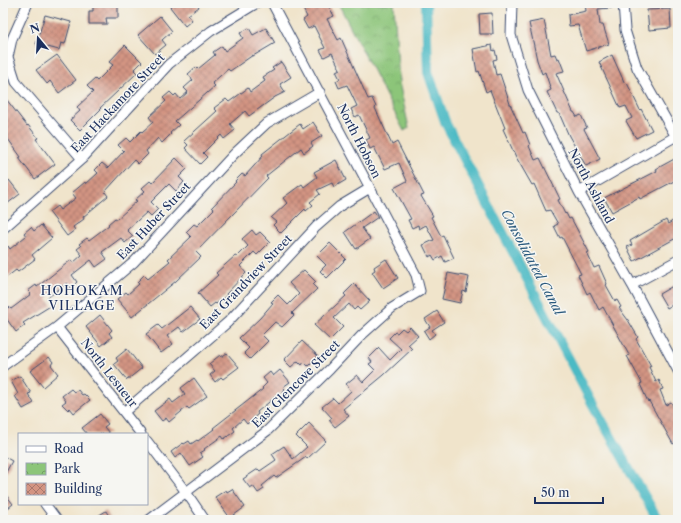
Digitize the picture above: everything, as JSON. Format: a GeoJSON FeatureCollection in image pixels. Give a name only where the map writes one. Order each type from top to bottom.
{"type":"FeatureCollection","features":[{"type":"Feature","properties":{"kind":"street"},"geometry":{"type":"LineString","coordinates":[[28,3],[12,39],[8,57],[16,82],[82,159]]}},
{"type":"Feature","properties":{"kind":"street","name":"East Hackamore Street"},"geometry":{"type":"LineString","coordinates":[[3,229],[82,159],[169,64],[211,31],[257,3]]}},
{"type":"Feature","properties":{"kind":"street","name":"North Hobson"},"geometry":{"type":"LineString","coordinates":[[272,3],[416,275],[420,291]]}},
{"type":"Feature","properties":{"kind":"street","name":"North Ashland"},"geometry":{"type":"LineString","coordinates":[[512,3],[511,35],[528,90],[579,192],[632,285],[678,371]]}},
{"type":"Feature","properties":{"kind":"street"},"geometry":{"type":"LineString","coordinates":[[579,192],[677,136],[637,68],[625,30],[623,3]]}},
{"type":"Feature","properties":{"kind":"street","name":"East Huber Street"},"geometry":{"type":"LineString","coordinates":[[3,366],[57,327],[134,262],[234,154],[267,123],[320,92]]}},
{"type":"Feature","properties":{"kind":"street","name":"East Grandview Street"},"geometry":{"type":"LineString","coordinates":[[124,412],[228,322],[316,227],[340,206],[370,188]]}},
{"type":"Feature","properties":{"kind":"street"},"geometry":{"type":"LineString","coordinates":[[632,285],[678,260]]}},
{"type":"Feature","properties":{"kind":"street","name":"East Glencove Street"},"geometry":{"type":"LineString","coordinates":[[149,520],[267,431],[362,335],[392,308],[420,291]]}},
{"type":"Feature","properties":{"kind":"street","name":"North Lesueur"},"geometry":{"type":"LineString","coordinates":[[57,327],[140,433]]}},
{"type":"Feature","properties":{"kind":"street"},"geometry":{"type":"LineString","coordinates":[[148,442],[186,492],[205,520]]}},
{"type":"Feature","properties":{"kind":"street"},"geometry":{"type":"LineString","coordinates":[[46,505],[57,520]]}},
{"type":"Feature","properties":{"kind":"green space"},"geometry":{"type":"Polygon","coordinates":[[[338,3],[394,3],[399,82],[409,128],[404,131],[338,3]]]}},
{"type":"Feature","properties":{"kind":"building"},"geometry":{"type":"Polygon","coordinates":[[[93,3],[118,3],[118,18],[106,18],[107,24],[89,24],[89,11],[93,11],[93,3]]]}},
{"type":"Feature","properties":{"kind":"building"},"geometry":{"type":"Polygon","coordinates":[[[174,3],[196,3],[199,7],[188,15],[192,20],[185,26],[170,7],[174,3]]]}},
{"type":"Feature","properties":{"kind":"building"},"geometry":{"type":"Polygon","coordinates":[[[310,3],[327,3],[334,16],[327,19],[338,40],[341,38],[368,99],[372,98],[392,145],[397,142],[424,195],[421,196],[433,216],[431,217],[441,236],[443,235],[454,258],[445,262],[442,256],[435,260],[432,255],[429,257],[423,245],[434,240],[426,225],[419,229],[418,225],[412,228],[408,220],[411,219],[394,188],[407,181],[399,163],[385,169],[374,147],[370,149],[366,140],[370,138],[359,115],[355,117],[351,109],[357,106],[347,85],[339,88],[336,81],[340,79],[336,71],[340,69],[332,53],[324,57],[320,50],[325,48],[314,26],[308,29],[303,20],[307,17],[302,7],[310,3]]]}},
{"type":"Feature","properties":{"kind":"building"},"geometry":{"type":"Polygon","coordinates":[[[585,3],[612,3],[612,8],[598,9],[600,25],[603,25],[609,44],[586,51],[578,25],[569,26],[568,15],[586,11],[585,3]]]}},
{"type":"Feature","properties":{"kind":"building"},"geometry":{"type":"Polygon","coordinates":[[[670,9],[671,28],[649,30],[647,10],[670,9]]]}},
{"type":"Feature","properties":{"kind":"building"},"geometry":{"type":"Polygon","coordinates":[[[492,13],[493,34],[480,34],[479,14],[492,13]]]}},
{"type":"Feature","properties":{"kind":"building"},"geometry":{"type":"Polygon","coordinates":[[[45,15],[71,22],[65,44],[61,43],[59,50],[36,44],[45,15]]]}},
{"type":"Feature","properties":{"kind":"building"},"geometry":{"type":"Polygon","coordinates":[[[160,16],[172,31],[162,40],[166,45],[155,54],[138,35],[160,16]]]}},
{"type":"Feature","properties":{"kind":"building"},"geometry":{"type":"Polygon","coordinates":[[[544,20],[551,55],[555,54],[557,59],[559,58],[564,71],[556,73],[573,112],[577,117],[581,115],[587,128],[584,129],[600,159],[586,166],[547,92],[551,90],[545,72],[542,74],[537,60],[529,23],[544,20]]]}},
{"type":"Feature","properties":{"kind":"building"},"geometry":{"type":"Polygon","coordinates":[[[249,28],[253,35],[266,28],[275,43],[253,55],[230,71],[228,69],[212,83],[215,86],[175,121],[179,125],[170,133],[171,134],[162,143],[158,138],[146,151],[148,154],[138,164],[134,160],[105,192],[108,196],[83,217],[84,219],[73,227],[75,230],[67,236],[49,212],[57,206],[60,210],[76,198],[72,193],[85,182],[86,184],[98,173],[95,170],[102,163],[108,168],[124,151],[118,145],[126,138],[130,142],[153,122],[149,117],[166,101],[163,98],[170,92],[174,96],[176,94],[180,99],[188,92],[184,88],[193,80],[188,74],[196,67],[198,69],[215,55],[213,52],[222,46],[225,51],[243,38],[240,33],[249,28]]]}},
{"type":"Feature","properties":{"kind":"building"},"geometry":{"type":"Polygon","coordinates":[[[125,45],[142,62],[134,70],[137,73],[100,108],[101,109],[80,130],[70,120],[80,111],[77,107],[93,92],[87,86],[95,79],[97,81],[113,65],[109,62],[125,45]]]}},
{"type":"Feature","properties":{"kind":"building"},"geometry":{"type":"Polygon","coordinates":[[[492,45],[497,59],[493,60],[496,75],[500,74],[510,104],[523,133],[525,132],[535,160],[540,158],[560,199],[558,200],[565,214],[566,213],[569,219],[571,218],[589,252],[587,253],[594,268],[599,266],[607,284],[606,285],[615,301],[617,300],[621,307],[619,308],[638,337],[636,339],[651,366],[649,367],[656,382],[659,380],[663,389],[660,390],[666,405],[671,402],[678,415],[678,441],[673,444],[649,401],[648,402],[640,384],[642,383],[627,356],[629,355],[603,307],[599,310],[590,292],[587,294],[578,275],[581,274],[562,237],[560,238],[554,226],[558,224],[550,210],[546,211],[534,184],[532,185],[516,157],[503,129],[505,128],[490,90],[486,92],[479,71],[477,72],[473,49],[492,45]]]}},
{"type":"Feature","properties":{"kind":"building"},"geometry":{"type":"Polygon","coordinates":[[[57,55],[76,80],[59,93],[50,81],[47,84],[36,70],[57,55]]]}},
{"type":"Feature","properties":{"kind":"building"},"geometry":{"type":"Polygon","coordinates":[[[612,55],[625,84],[627,83],[640,110],[641,109],[652,130],[636,138],[626,121],[632,118],[626,106],[620,108],[599,62],[612,55]]]}},
{"type":"Feature","properties":{"kind":"building"},"geometry":{"type":"Polygon","coordinates":[[[281,62],[291,77],[280,84],[285,92],[275,97],[249,116],[245,111],[230,124],[235,130],[224,139],[221,135],[203,153],[207,157],[200,164],[185,148],[188,145],[184,141],[217,111],[214,108],[226,99],[229,102],[248,88],[250,92],[265,81],[263,77],[274,70],[272,68],[281,62]]]}},
{"type":"Feature","properties":{"kind":"building"},"geometry":{"type":"Polygon","coordinates":[[[3,95],[38,138],[36,139],[55,164],[35,179],[19,158],[21,157],[3,132],[3,95]]]}},
{"type":"Feature","properties":{"kind":"building"},"geometry":{"type":"Polygon","coordinates":[[[313,122],[322,136],[311,143],[313,146],[304,153],[301,148],[266,176],[268,178],[196,252],[201,257],[176,281],[132,317],[117,299],[126,292],[128,294],[139,284],[137,282],[144,275],[148,279],[170,261],[168,259],[191,237],[186,232],[194,224],[197,226],[214,209],[212,207],[242,174],[245,176],[263,156],[262,154],[300,124],[303,129],[313,122]]]}},
{"type":"Feature","properties":{"kind":"building"},"geometry":{"type":"Polygon","coordinates":[[[678,157],[678,179],[640,199],[639,197],[612,212],[604,198],[657,171],[656,169],[678,157]]]}},
{"type":"Feature","properties":{"kind":"building"},"geometry":{"type":"Polygon","coordinates":[[[176,158],[187,169],[179,177],[184,182],[176,191],[169,184],[151,202],[158,209],[151,216],[147,212],[127,230],[133,236],[125,243],[121,238],[102,252],[107,259],[96,267],[91,260],[72,275],[77,282],[71,288],[67,283],[47,298],[52,305],[23,323],[25,325],[16,332],[3,314],[3,311],[9,307],[11,309],[31,294],[28,291],[36,285],[37,287],[71,260],[73,263],[82,255],[77,249],[81,246],[79,244],[87,238],[89,240],[109,225],[108,224],[115,218],[117,219],[137,201],[135,200],[145,191],[142,188],[150,181],[152,183],[176,158]]]}},
{"type":"Feature","properties":{"kind":"building"},"geometry":{"type":"Polygon","coordinates":[[[336,160],[346,180],[334,187],[332,183],[317,190],[320,194],[310,202],[313,205],[306,211],[305,209],[281,233],[273,225],[276,222],[271,218],[287,203],[283,198],[302,184],[304,187],[317,177],[314,172],[336,160]]]}},
{"type":"Feature","properties":{"kind":"building"},"geometry":{"type":"Polygon","coordinates":[[[9,180],[20,194],[3,207],[3,184],[9,180]]]}},
{"type":"Feature","properties":{"kind":"building"},"geometry":{"type":"Polygon","coordinates":[[[374,211],[378,217],[362,228],[370,239],[356,249],[345,232],[374,211]]]}},
{"type":"Feature","properties":{"kind":"building"},"geometry":{"type":"Polygon","coordinates":[[[666,220],[668,224],[674,220],[678,227],[678,237],[634,261],[627,247],[632,245],[630,241],[666,220]]]}},
{"type":"Feature","properties":{"kind":"building"},"geometry":{"type":"Polygon","coordinates":[[[41,225],[52,238],[32,255],[35,259],[18,272],[16,270],[3,280],[3,251],[8,246],[10,249],[26,236],[24,233],[31,227],[34,231],[41,225]]]}},
{"type":"Feature","properties":{"kind":"building"},"geometry":{"type":"Polygon","coordinates":[[[252,230],[256,235],[260,232],[270,242],[257,255],[254,252],[240,266],[246,273],[226,294],[227,295],[210,307],[198,293],[218,275],[216,273],[235,256],[237,257],[248,246],[242,239],[252,230]]]}},
{"type":"Feature","properties":{"kind":"building"},"geometry":{"type":"Polygon","coordinates":[[[330,243],[346,259],[327,278],[320,271],[326,265],[317,256],[330,243]]]}},
{"type":"Feature","properties":{"kind":"building"},"geometry":{"type":"Polygon","coordinates":[[[386,259],[398,278],[383,288],[372,272],[375,270],[374,267],[386,259]]]}},
{"type":"Feature","properties":{"kind":"building"},"geometry":{"type":"Polygon","coordinates":[[[304,270],[316,282],[313,285],[317,289],[292,313],[294,315],[282,327],[275,322],[262,335],[268,341],[250,359],[244,353],[249,348],[239,338],[260,318],[278,295],[288,305],[299,294],[289,283],[304,270]]]}},
{"type":"Feature","properties":{"kind":"building"},"geometry":{"type":"Polygon","coordinates":[[[448,273],[469,277],[466,292],[463,291],[460,303],[442,299],[448,273]]]}},
{"type":"Feature","properties":{"kind":"building"},"geometry":{"type":"Polygon","coordinates":[[[678,283],[678,302],[667,308],[659,294],[678,283]]]}},
{"type":"Feature","properties":{"kind":"building"},"geometry":{"type":"Polygon","coordinates":[[[354,284],[370,301],[360,310],[357,307],[354,310],[349,304],[334,318],[343,327],[330,340],[314,325],[346,296],[344,294],[354,284]]]}},
{"type":"Feature","properties":{"kind":"building"},"geometry":{"type":"Polygon","coordinates":[[[190,307],[200,319],[183,332],[179,327],[167,336],[173,344],[161,353],[146,334],[158,325],[162,329],[190,307]]]}},
{"type":"Feature","properties":{"kind":"building"},"geometry":{"type":"Polygon","coordinates":[[[437,311],[444,322],[432,330],[435,334],[429,339],[424,331],[430,327],[425,319],[437,311]]]}},
{"type":"Feature","properties":{"kind":"building"},"geometry":{"type":"Polygon","coordinates":[[[100,315],[112,330],[109,333],[112,337],[101,346],[86,327],[100,315]]]}},
{"type":"Feature","properties":{"kind":"building"},"geometry":{"type":"Polygon","coordinates":[[[410,327],[418,336],[408,345],[412,349],[384,375],[343,409],[349,416],[335,427],[329,420],[332,418],[322,407],[333,398],[338,403],[351,391],[346,384],[357,375],[363,382],[375,370],[369,364],[372,362],[369,358],[379,348],[390,360],[401,349],[389,338],[402,328],[406,331],[410,327]]]}},
{"type":"Feature","properties":{"kind":"building"},"geometry":{"type":"Polygon","coordinates":[[[302,341],[318,356],[308,366],[304,362],[302,365],[298,361],[291,367],[284,360],[302,341]]]}},
{"type":"Feature","properties":{"kind":"building"},"geometry":{"type":"Polygon","coordinates":[[[127,349],[142,368],[127,380],[114,364],[118,361],[116,358],[127,349]]]}},
{"type":"Feature","properties":{"kind":"building"},"geometry":{"type":"Polygon","coordinates":[[[227,353],[239,367],[223,379],[221,377],[215,382],[210,375],[215,371],[209,364],[220,355],[221,357],[227,353]]]}},
{"type":"Feature","properties":{"kind":"building"},"geometry":{"type":"Polygon","coordinates":[[[49,357],[53,362],[51,365],[58,374],[43,387],[30,371],[49,357]]]}},
{"type":"Feature","properties":{"kind":"building"},"geometry":{"type":"Polygon","coordinates":[[[280,370],[290,382],[283,387],[285,389],[257,412],[258,414],[247,424],[243,419],[233,428],[235,431],[224,439],[222,436],[204,449],[205,450],[200,453],[203,457],[190,466],[181,453],[175,458],[171,452],[183,443],[184,444],[189,441],[191,444],[197,440],[198,441],[214,429],[213,428],[263,389],[262,388],[267,383],[263,378],[270,372],[273,376],[280,370]]]}},
{"type":"Feature","properties":{"kind":"building"},"geometry":{"type":"Polygon","coordinates":[[[20,376],[31,393],[28,394],[34,403],[23,409],[15,396],[18,394],[11,381],[20,376]]]}},
{"type":"Feature","properties":{"kind":"building"},"geometry":{"type":"Polygon","coordinates":[[[194,378],[207,396],[189,409],[187,407],[169,422],[166,418],[162,421],[154,411],[170,399],[173,403],[185,394],[181,388],[194,378]]]}},
{"type":"Feature","properties":{"kind":"building"},"geometry":{"type":"Polygon","coordinates":[[[71,389],[74,392],[78,390],[82,395],[84,394],[90,400],[74,413],[70,408],[68,410],[62,404],[66,401],[62,396],[71,389]]]}},
{"type":"Feature","properties":{"kind":"building"},"geometry":{"type":"Polygon","coordinates":[[[100,414],[108,424],[104,427],[109,433],[86,433],[82,428],[100,414]]]}},
{"type":"Feature","properties":{"kind":"building"},"geometry":{"type":"Polygon","coordinates":[[[309,423],[326,441],[307,459],[306,457],[276,478],[274,476],[262,486],[264,489],[258,493],[253,486],[250,488],[243,479],[258,469],[260,471],[276,460],[272,454],[284,446],[293,459],[307,447],[296,436],[309,423]]]}},
{"type":"Feature","properties":{"kind":"building"},"geometry":{"type":"Polygon","coordinates":[[[3,456],[12,461],[3,478],[3,456]]]}},
{"type":"Feature","properties":{"kind":"building"},"geometry":{"type":"Polygon","coordinates":[[[232,489],[245,507],[230,518],[215,497],[226,490],[227,492],[232,489]]]}},
{"type":"Feature","properties":{"kind":"building"},"geometry":{"type":"Polygon","coordinates":[[[3,491],[13,504],[3,512],[3,491]]]}},
{"type":"Feature","properties":{"kind":"building"},"geometry":{"type":"Polygon","coordinates":[[[106,511],[111,520],[91,520],[106,511]]]}},
{"type":"Feature","properties":{"kind":"waterway","name":"Consolidated Canal"},"geometry":{"type":"LineString","coordinates":[[426,3],[428,72],[446,124],[592,403],[658,520]]}},
{"type":"Feature","properties":{"kind":"district","name":"HOHOKAM VILLAGE"},"geometry":{"type":"Point","coordinates":[82,298]}}]}
